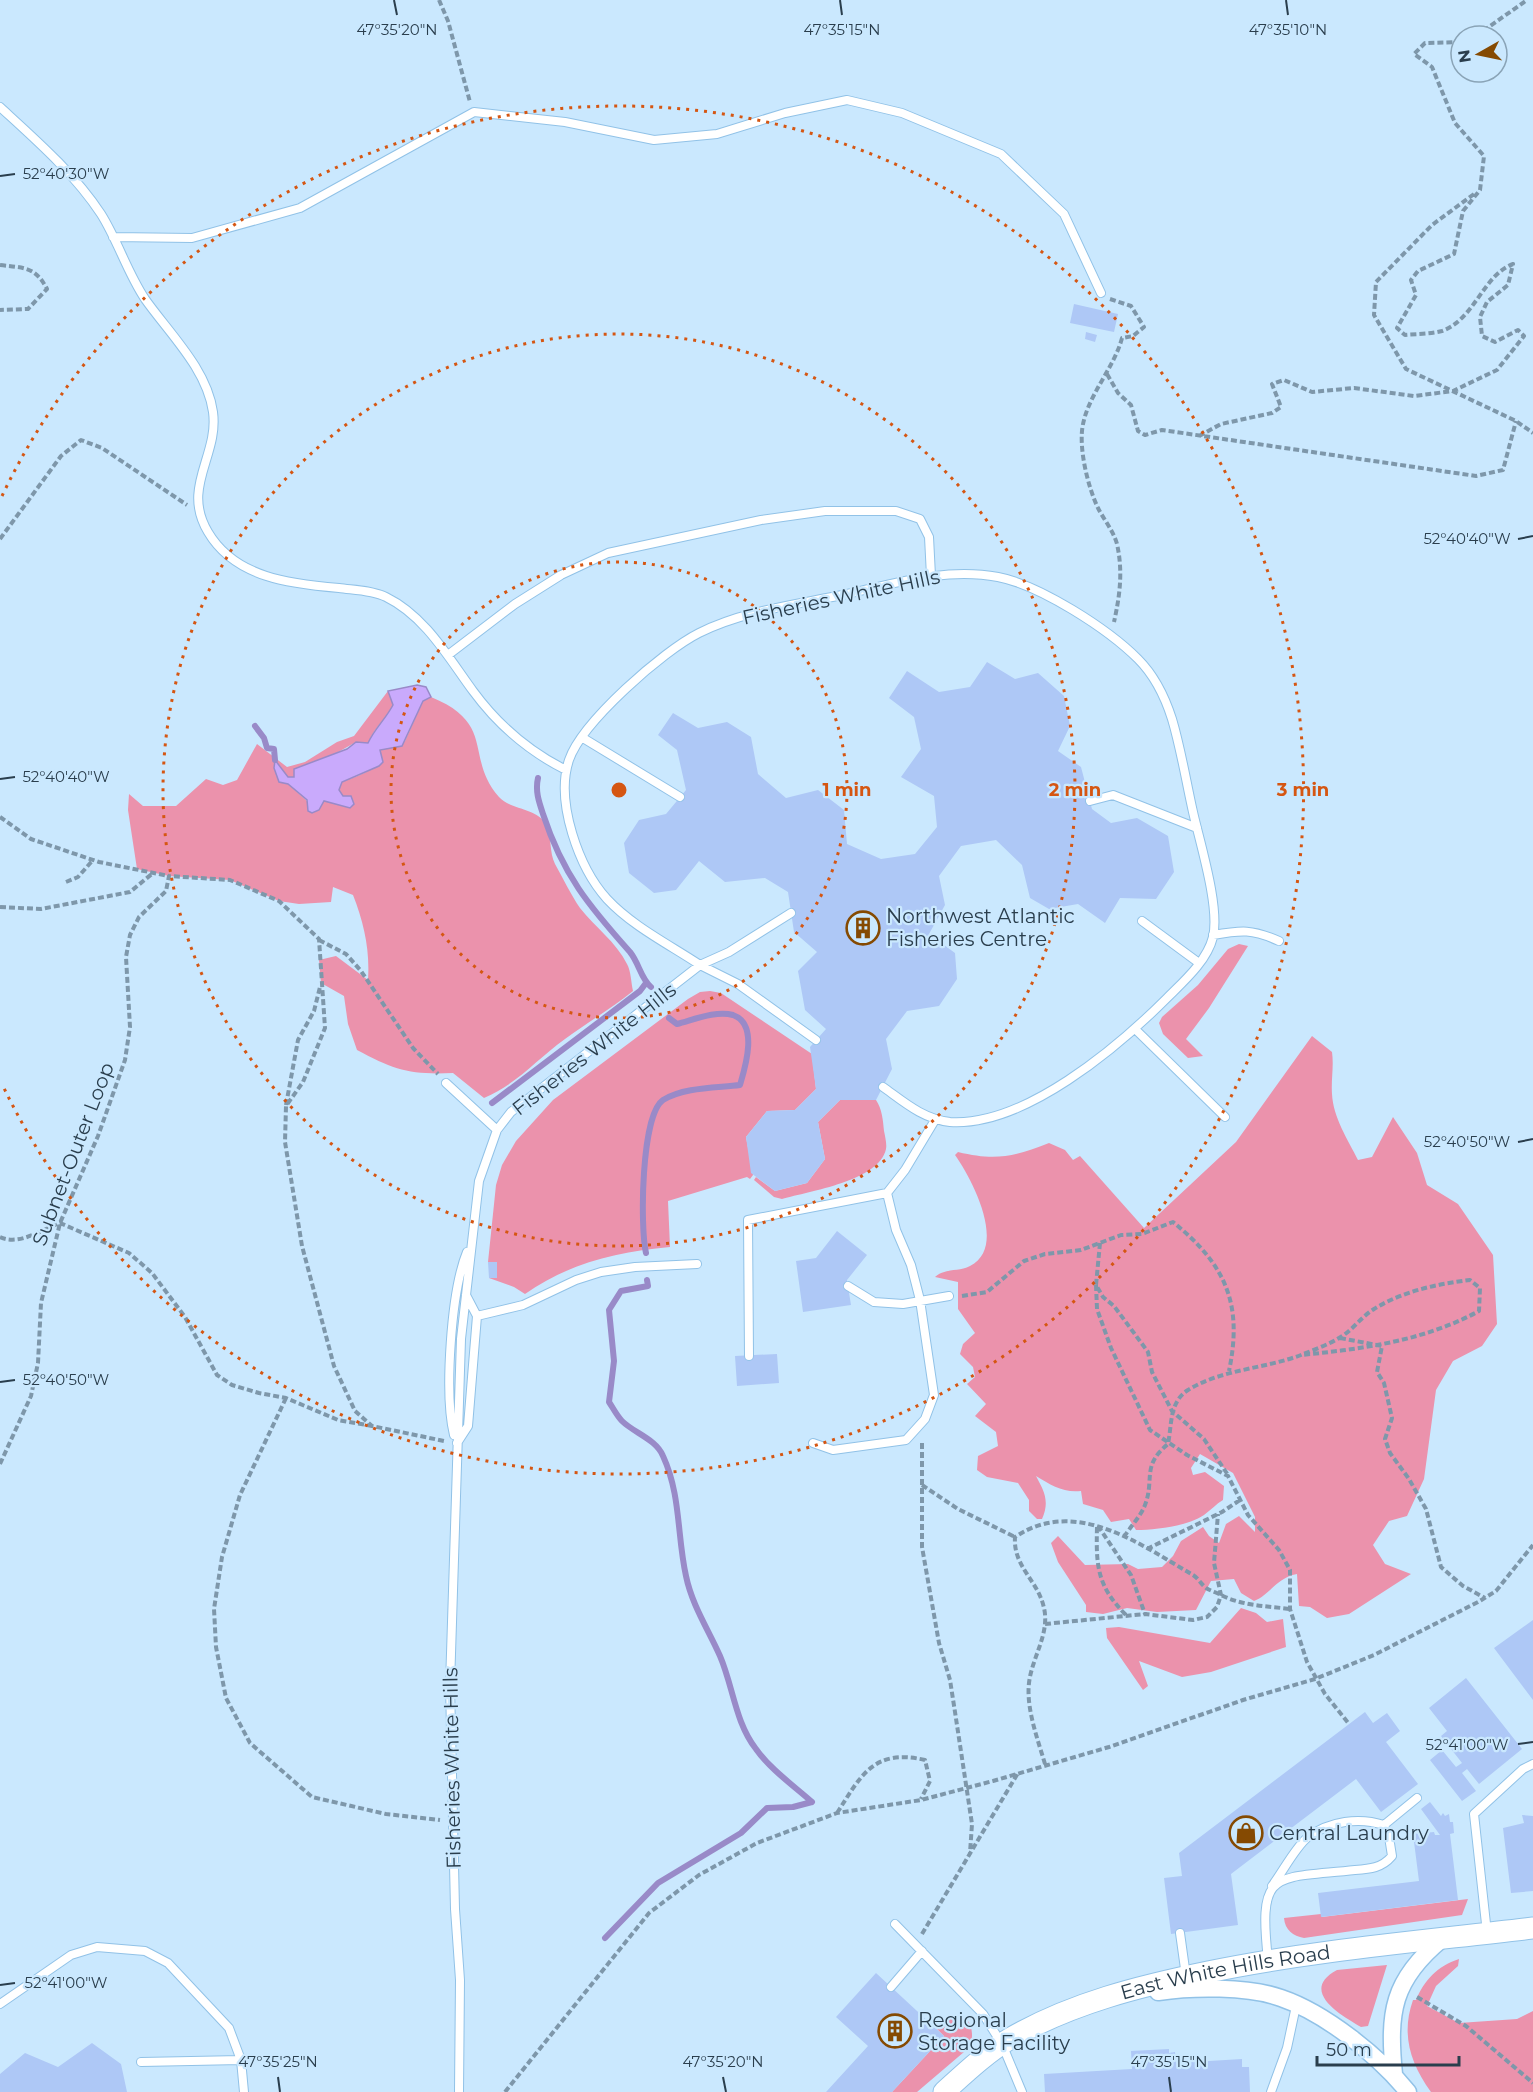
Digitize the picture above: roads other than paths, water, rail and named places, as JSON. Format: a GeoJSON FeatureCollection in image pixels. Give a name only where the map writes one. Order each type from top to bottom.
{"type":"FeatureCollection","features":[{"type":"Feature","properties":{"kind":"street","name":"East White Hills Road"},"geometry":{"type":"LineString","coordinates":[[944,2092],[1002,2044],[1034,2026],[1094,2001],[1152,1983],[1268,1960],[1533,1928]]}},
{"type":"Feature","properties":{"kind":"street"},"geometry":{"type":"LineString","coordinates":[[1394,2074],[1390,2038],[1392,2012],[1404,1983],[1419,1958],[1442,1939]]}},
{"type":"Feature","properties":{"kind":"street"},"geometry":{"type":"LineString","coordinates":[[1094,2001],[1178,1989],[1250,1991],[1281,1998],[1354,2040],[1394,2074],[1408,2092]]}},
{"type":"Feature","properties":{"kind":"lane"},"geometry":{"type":"LineString","coordinates":[[113,237],[192,238],[300,208],[474,112],[565,122],[654,140],[717,134],[785,113],[847,100],[902,113],[1001,154],[1064,214],[1101,293]]}},
{"type":"Feature","properties":{"kind":"lane"},"geometry":{"type":"LineString","coordinates":[[0,106],[47,150],[86,192],[113,237],[135,283],[199,372],[208,392],[213,413],[213,432],[201,473],[198,494],[200,514],[209,534],[222,549],[260,574],[282,582],[355,590],[385,596],[409,613],[432,634],[474,692],[512,735],[531,751],[566,770],[571,828],[580,855],[592,879],[608,899],[624,913],[700,964],[738,984],[816,1040]]}},
{"type":"Feature","properties":{"kind":"lane"},"geometry":{"type":"LineString","coordinates":[[448,655],[514,604],[561,575],[608,553],[761,520],[825,511],[896,511],[920,519],[929,537],[931,576]]}},
{"type":"Feature","properties":{"kind":"lane","name":"Fisheries White Hills"},"geometry":{"type":"LineString","coordinates":[[566,770],[570,756],[583,738],[646,670],[699,633],[736,618],[931,576],[968,574],[1020,582],[1061,604],[1138,658],[1164,695],[1181,751],[1207,870],[1213,935]]}},
{"type":"Feature","properties":{"kind":"lane"},"geometry":{"type":"LineString","coordinates":[[583,738],[680,797]]}},
{"type":"Feature","properties":{"kind":"lane"},"geometry":{"type":"LineString","coordinates":[[1090,801],[1113,795],[1197,828]]}},
{"type":"Feature","properties":{"kind":"lane","name":"Fisheries White Hills"},"geometry":{"type":"LineString","coordinates":[[459,2092],[460,1980],[453,1821],[451,1602],[456,1444],[466,1294],[479,1180],[497,1130],[511,1112],[700,964],[729,951],[791,913]]}},
{"type":"Feature","properties":{"kind":"lane"},"geometry":{"type":"LineString","coordinates":[[1142,921],[1199,963]]}},
{"type":"Feature","properties":{"kind":"lane"},"geometry":{"type":"LineString","coordinates":[[883,1087],[916,1111],[934,1119],[953,1122],[995,1115],[1027,1103],[1083,1070],[1135,1029],[1199,963],[1208,951],[1213,935],[1242,930],[1256,931],[1279,941]]}},
{"type":"Feature","properties":{"kind":"lane"},"geometry":{"type":"LineString","coordinates":[[1135,1029],[1226,1117]]}},
{"type":"Feature","properties":{"kind":"lane"},"geometry":{"type":"LineString","coordinates":[[446,1083],[497,1130]]}},
{"type":"Feature","properties":{"kind":"lane"},"geometry":{"type":"LineString","coordinates":[[749,1356],[748,1220],[887,1193],[928,1134],[934,1119]]}},
{"type":"Feature","properties":{"kind":"lane"},"geometry":{"type":"LineString","coordinates":[[813,1443],[833,1450],[906,1440],[920,1425],[934,1395],[920,1300],[896,1230],[887,1193]]}},
{"type":"Feature","properties":{"kind":"lane","name":"Fisheries White Hills"},"geometry":{"type":"LineString","coordinates":[[456,1444],[449,1414],[454,1328],[460,1268],[471,1243]]}},
{"type":"Feature","properties":{"kind":"lane"},"geometry":{"type":"LineString","coordinates":[[466,1294],[477,1316],[523,1305],[576,1280],[601,1272],[635,1267],[697,1264]]}},
{"type":"Feature","properties":{"kind":"lane"},"geometry":{"type":"LineString","coordinates":[[848,1286],[874,1302],[903,1304],[949,1296]]}},
{"type":"Feature","properties":{"kind":"lane","name":"Fisheries White Hills"},"geometry":{"type":"LineString","coordinates":[[456,1444],[468,1426],[477,1316]]}},
{"type":"Feature","properties":{"kind":"lane"},"geometry":{"type":"LineString","coordinates":[[1487,1934],[1474,1814],[1522,1769],[1533,1764]]}},
{"type":"Feature","properties":{"kind":"lane"},"geometry":{"type":"LineString","coordinates":[[1384,1825],[1417,1798]]}},
{"type":"Feature","properties":{"kind":"lane"},"geometry":{"type":"LineString","coordinates":[[1268,1960],[1263,1918],[1265,1899],[1272,1886],[1307,1838],[1330,1825],[1366,1819],[1384,1825],[1389,1837],[1392,1856],[1385,1864],[1369,1869],[1287,1878],[1272,1886]]}},
{"type":"Feature","properties":{"kind":"lane"},"geometry":{"type":"LineString","coordinates":[[895,1924],[983,2014],[1002,2044],[1022,2092]]}},
{"type":"Feature","properties":{"kind":"lane"},"geometry":{"type":"LineString","coordinates":[[1180,1933],[1186,1976]]}},
{"type":"Feature","properties":{"kind":"lane"},"geometry":{"type":"LineString","coordinates":[[0,2004],[71,1955],[97,1947],[145,1951],[168,1963],[229,2028],[241,2060],[244,2092]]}},
{"type":"Feature","properties":{"kind":"lane"},"geometry":{"type":"LineString","coordinates":[[891,1987],[919,1948]]}},
{"type":"Feature","properties":{"kind":"lane"},"geometry":{"type":"LineString","coordinates":[[1271,2092],[1287,2048],[1296,2006]]}},
{"type":"Feature","properties":{"kind":"lane"},"geometry":{"type":"LineString","coordinates":[[141,2062],[241,2060]]}},
{"type":"Feature","properties":{"kind":"waterway"},"geometry":{"type":"LineString","coordinates":[[255,726],[264,738],[267,748],[274,749],[275,760]]}},
{"type":"Feature","properties":{"kind":"waterway"},"geometry":{"type":"LineString","coordinates":[[538,778],[539,801],[559,855],[579,889],[630,952],[651,987]]}},
{"type":"Feature","properties":{"kind":"waterway"},"geometry":{"type":"LineString","coordinates":[[492,1103],[640,991],[646,983]]}},
{"type":"Feature","properties":{"kind":"waterway"},"geometry":{"type":"LineString","coordinates":[[646,1253],[643,1221],[644,1173],[646,1148],[656,1110],[663,1100],[681,1093],[740,1085],[747,1058],[746,1027],[733,1015],[712,1015],[677,1024],[669,1018]]}},
{"type":"Feature","properties":{"kind":"waterway"},"geometry":{"type":"LineString","coordinates":[[647,1280],[648,1286],[621,1291],[609,1310],[614,1361],[609,1402],[622,1421],[655,1445],[663,1456],[673,1486],[683,1561],[689,1587],[696,1607],[720,1656],[743,1727],[756,1749],[768,1763],[812,1802]]}},
{"type":"Feature","properties":{"kind":"waterway"},"geometry":{"type":"LineString","coordinates":[[605,1938],[658,1883],[741,1833],[767,1808],[793,1807],[812,1802]]}},
{"type":"Feature","properties":{"kind":"place","name":"Northwest Atlantic Fisheries Centre"},"geometry":{"type":"Point","coordinates":[863,928]}},
{"type":"Feature","properties":{"kind":"place","name":"Central Laundry"},"geometry":{"type":"Point","coordinates":[1246,1833]}},
{"type":"Feature","properties":{"kind":"place","name":"Regional Storage Facility"},"geometry":{"type":"Point","coordinates":[895,2031]}}]}
